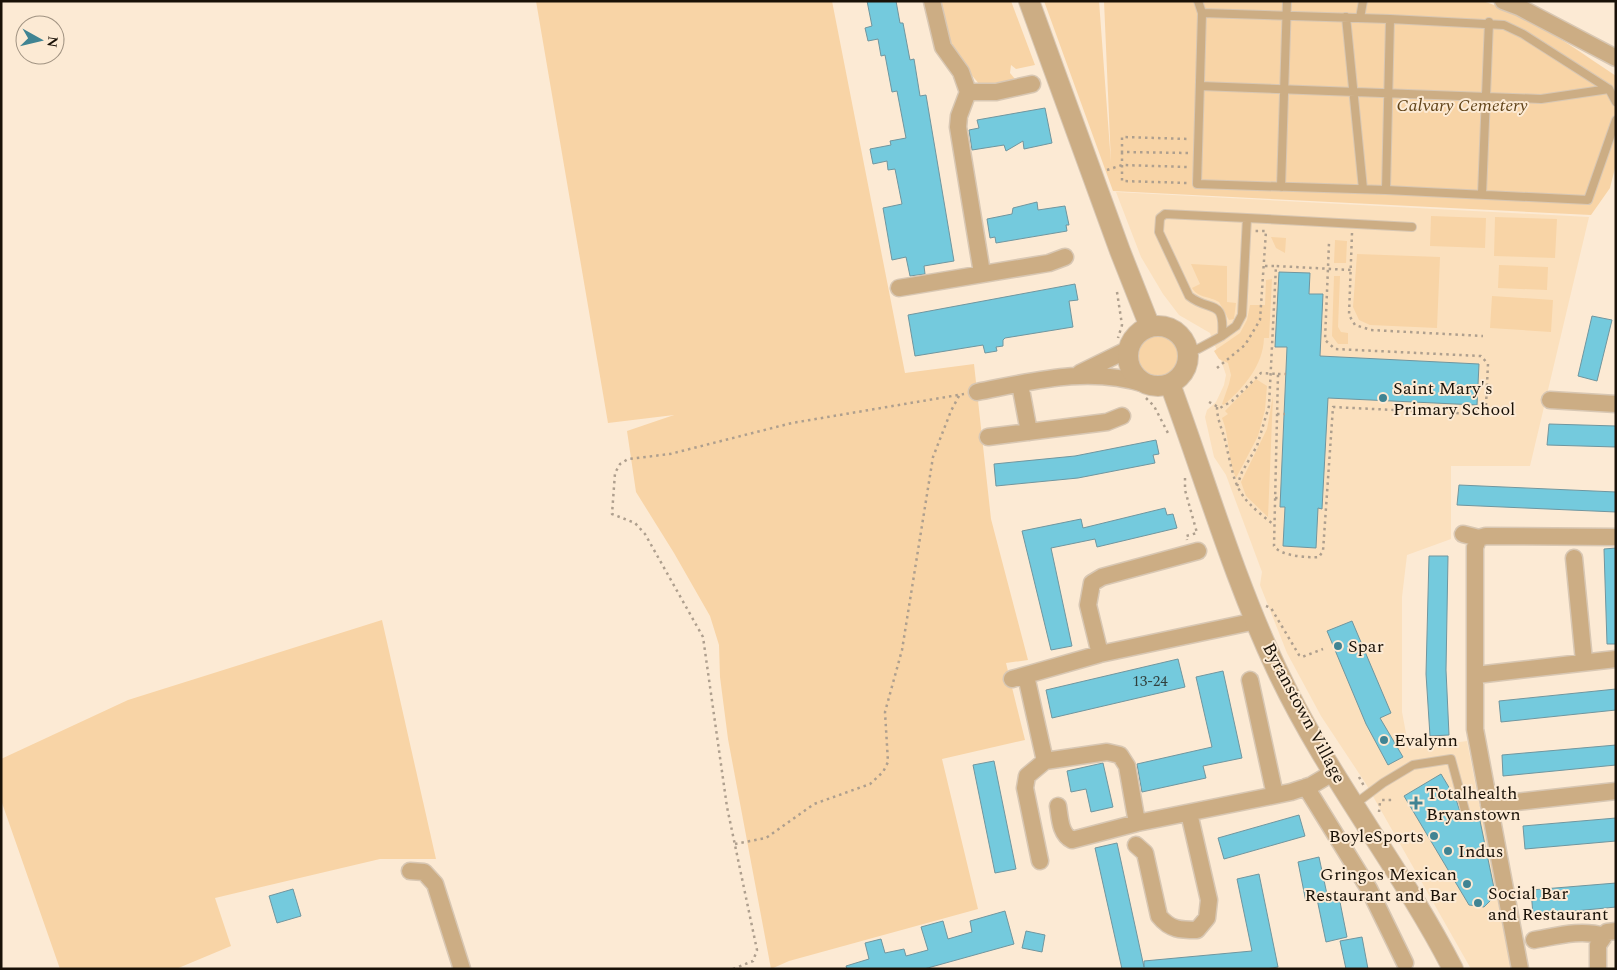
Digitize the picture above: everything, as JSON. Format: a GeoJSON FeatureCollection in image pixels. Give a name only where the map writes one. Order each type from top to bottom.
{"type":"FeatureCollection","features":[{"type":"Feature","properties":{"kind":"street"},"geometry":{"type":"LineString","coordinates":[[932,1],[944,47],[961,72],[968,92],[959,116],[958,127],[982,273]]}},
{"type":"Feature","properties":{"kind":"street"},"geometry":{"type":"LineString","coordinates":[[1029,1],[1150,328]]}},
{"type":"Feature","properties":{"kind":"street"},"geometry":{"type":"LineString","coordinates":[[1503,1],[1519,7],[1616,58]]}},
{"type":"Feature","properties":{"kind":"street"},"geometry":{"type":"LineString","coordinates":[[968,92],[996,92],[1032,84]]}},
{"type":"Feature","properties":{"kind":"street"},"geometry":{"type":"LineString","coordinates":[[898,288],[1049,263],[1065,256]]}},
{"type":"Feature","properties":{"kind":"street"},"geometry":{"type":"LineString","coordinates":[[977,392],[1076,375],[1114,375],[1144,389],[1170,384],[1183,373],[1187,365],[1187,348],[1177,333],[1169,328],[1150,328],[1137,336],[1129,349],[1076,375]]}},
{"type":"Feature","properties":{"kind":"street"},"geometry":{"type":"LineString","coordinates":[[1129,349],[1131,369],[1144,389]]}},
{"type":"Feature","properties":{"kind":"street"},"geometry":{"type":"LineString","coordinates":[[1020,384],[1028,432]]}},
{"type":"Feature","properties":{"kind":"street","name":"Byranstown Village"},"geometry":{"type":"LineString","coordinates":[[1170,384],[1260,613],[1277,671],[1334,772],[1410,892],[1453,969]]}},
{"type":"Feature","properties":{"kind":"street"},"geometry":{"type":"LineString","coordinates":[[1550,400],[1616,404]]}},
{"type":"Feature","properties":{"kind":"street"},"geometry":{"type":"LineString","coordinates":[[988,437],[1107,422],[1122,416]]}},
{"type":"Feature","properties":{"kind":"street"},"geometry":{"type":"LineString","coordinates":[[1463,534],[1479,538],[1486,536],[1616,538]]}},
{"type":"Feature","properties":{"kind":"street"},"geometry":{"type":"LineString","coordinates":[[1479,538],[1475,547],[1475,729],[1520,969]]}},
{"type":"Feature","properties":{"kind":"street"},"geometry":{"type":"LineString","coordinates":[[1100,654],[1088,604],[1092,583],[1102,577],[1194,552]]}},
{"type":"Feature","properties":{"kind":"street"},"geometry":{"type":"LineString","coordinates":[[1574,558],[1584,661]]}},
{"type":"Feature","properties":{"kind":"street"},"geometry":{"type":"LineString","coordinates":[[1045,761],[1019,678],[1100,654],[1260,613]]}},
{"type":"Feature","properties":{"kind":"street"},"geometry":{"type":"LineString","coordinates":[[1476,675],[1584,661],[1616,659]]}},
{"type":"Feature","properties":{"kind":"street"},"geometry":{"type":"LineString","coordinates":[[1250,680],[1275,795]]}},
{"type":"Feature","properties":{"kind":"street"},"geometry":{"type":"LineString","coordinates":[[1040,861],[1025,788],[1027,776],[1045,761],[1107,752],[1120,755],[1127,766],[1137,823]]}},
{"type":"Feature","properties":{"kind":"street"},"geometry":{"type":"LineString","coordinates":[[1058,806],[1062,828],[1066,837],[1072,840],[1137,823],[1306,787],[1334,772]]}},
{"type":"Feature","properties":{"kind":"street"},"geometry":{"type":"LineString","coordinates":[[1306,787],[1369,889],[1405,964]]}},
{"type":"Feature","properties":{"kind":"street"},"geometry":{"type":"LineString","coordinates":[[1489,806],[1616,792]]}},
{"type":"Feature","properties":{"kind":"street"},"geometry":{"type":"LineString","coordinates":[[1136,845],[1145,853],[1159,916],[1165,924],[1175,929],[1197,930],[1207,918],[1209,900],[1189,812]]}},
{"type":"Feature","properties":{"kind":"street"},"geometry":{"type":"LineString","coordinates":[[410,871],[424,872],[432,878],[462,969]]}},
{"type":"Feature","properties":{"kind":"street"},"geometry":{"type":"LineString","coordinates":[[1534,940],[1571,934],[1610,934]]}},
{"type":"Feature","properties":{"kind":"street"},"geometry":{"type":"LineString","coordinates":[[1598,969],[1598,944],[1610,934]]}},
{"type":"Feature","properties":{"kind":"lane"},"geometry":{"type":"LineString","coordinates":[[1198,1],[1202,14],[1198,184],[1363,189],[1588,200],[1616,120]]}},
{"type":"Feature","properties":{"kind":"lane"},"geometry":{"type":"LineString","coordinates":[[1281,187],[1287,1]]}},
{"type":"Feature","properties":{"kind":"lane"},"geometry":{"type":"LineString","coordinates":[[1360,18],[1363,1]]}},
{"type":"Feature","properties":{"kind":"lane"},"geometry":{"type":"LineString","coordinates":[[1202,14],[1390,18],[1489,22],[1504,25],[1523,34],[1609,89],[1616,102]]}},
{"type":"Feature","properties":{"kind":"lane"},"geometry":{"type":"LineString","coordinates":[[1346,17],[1363,189]]}},
{"type":"Feature","properties":{"kind":"lane"},"geometry":{"type":"LineString","coordinates":[[1386,190],[1390,18]]}},
{"type":"Feature","properties":{"kind":"lane"},"geometry":{"type":"LineString","coordinates":[[1482,194],[1489,22]]}},
{"type":"Feature","properties":{"kind":"lane"},"geometry":{"type":"LineString","coordinates":[[1200,86],[1541,99],[1609,89]]}},
{"type":"Feature","properties":{"kind":"lane"},"geometry":{"type":"LineString","coordinates":[[1222,336],[1221,314],[1216,307],[1189,296],[1159,232],[1158,224],[1160,218],[1165,214],[1412,227]]}},
{"type":"Feature","properties":{"kind":"lane"},"geometry":{"type":"LineString","coordinates":[[1187,348],[1198,349],[1222,336],[1236,326],[1242,315],[1247,218]]}},
{"type":"Feature","properties":{"kind":"lane"},"geometry":{"type":"LineString","coordinates":[[1355,804],[1383,783],[1413,765],[1450,760],[1466,814]]}},
{"type":"Feature","properties":{"kind":"path"},"geometry":{"type":"LineString","coordinates":[[1198,184],[1122,181],[1122,137],[1199,140]]}},
{"type":"Feature","properties":{"kind":"path"},"geometry":{"type":"LineString","coordinates":[[1122,152],[1198,154]]}},
{"type":"Feature","properties":{"kind":"path"},"geometry":{"type":"LineString","coordinates":[[1105,171],[1122,165],[1198,167]]}},
{"type":"Feature","properties":{"kind":"path"},"geometry":{"type":"LineString","coordinates":[[1352,224],[1349,315],[1356,325],[1371,330],[1484,336]]}},
{"type":"Feature","properties":{"kind":"path"},"geometry":{"type":"LineString","coordinates":[[1278,374],[1274,546],[1276,550],[1312,558],[1318,557],[1322,553],[1333,407],[1475,414],[1486,405],[1488,364],[1481,356],[1335,349],[1326,340],[1329,243]]}},
{"type":"Feature","properties":{"kind":"path"},"geometry":{"type":"LineString","coordinates":[[1265,266],[1351,270]]}},
{"type":"Feature","properties":{"kind":"path"},"geometry":{"type":"LineString","coordinates":[[1237,486],[1242,472],[1257,446],[1269,406],[1276,266]]}},
{"type":"Feature","properties":{"kind":"path"},"geometry":{"type":"LineString","coordinates":[[1209,402],[1220,408],[1227,406],[1261,373],[1286,374]]}},
{"type":"Feature","properties":{"kind":"path"},"geometry":{"type":"LineString","coordinates":[[1144,389],[1172,441]]}},
{"type":"Feature","properties":{"kind":"path"},"geometry":{"type":"LineString","coordinates":[[733,969],[750,963],[757,954],[735,844],[703,637],[687,605],[675,590],[640,527],[612,514],[615,472],[620,464],[628,458],[670,454],[792,423],[977,392]]}},
{"type":"Feature","properties":{"kind":"path"},"geometry":{"type":"LineString","coordinates":[[735,844],[766,838],[814,804],[870,784],[884,772],[888,762],[885,712],[902,650],[933,457],[951,411],[960,394]]}},
{"type":"Feature","properties":{"kind":"path"},"geometry":{"type":"LineString","coordinates":[[1217,407],[1217,417],[1222,429],[1230,472],[1250,506],[1274,524]]}},
{"type":"Feature","properties":{"kind":"path"},"geometry":{"type":"LineString","coordinates":[[1277,414],[1284,414]]}},
{"type":"Feature","properties":{"kind":"path"},"geometry":{"type":"LineString","coordinates":[[1276,443],[1283,444]]}},
{"type":"Feature","properties":{"kind":"path"},"geometry":{"type":"LineString","coordinates":[[1276,469],[1282,469]]}},
{"type":"Feature","properties":{"kind":"path"},"geometry":{"type":"LineString","coordinates":[[1185,473],[1185,490],[1197,533],[1186,536],[1194,552]]}},
{"type":"Feature","properties":{"kind":"path"},"geometry":{"type":"LineString","coordinates":[[1275,498],[1280,498]]}},
{"type":"Feature","properties":{"kind":"path"},"geometry":{"type":"LineString","coordinates":[[1260,613],[1271,608],[1302,657],[1323,649]]}},
{"type":"Feature","properties":{"kind":"shaded area","name":"Saint Mary's Primary School"},"geometry":{"type":"Polygon","coordinates":[[[1116,192],[1589,217],[1530,466],[1451,466],[1451,539],[1407,555],[1402,597],[1402,712],[1409,749],[1467,741],[1511,969],[1471,969],[1366,784],[1321,716],[1287,653],[1260,585],[1262,572],[1226,475],[1214,457],[1205,417],[1207,410],[1216,402],[1224,385],[1226,375],[1223,366],[1210,333],[1179,315],[1163,294],[1141,257],[1116,192]]]}},
{"type":"Feature","properties":{"kind":"green space"},"geometry":{"type":"Polygon","coordinates":[[[536,1],[832,1],[905,373],[974,364],[991,519],[1028,660],[1006,663],[1025,740],[942,759],[978,909],[789,961],[771,969],[728,739],[720,677],[719,645],[710,616],[636,492],[627,431],[674,415],[608,423],[536,1]]]}},
{"type":"Feature","properties":{"kind":"green space"},"geometry":{"type":"Polygon","coordinates":[[[940,1],[1011,1],[1035,65],[1016,69],[1011,65],[1010,73],[1015,79],[1009,84],[980,85],[953,53],[940,1]]]}},
{"type":"Feature","properties":{"kind":"green space","name":"Calvary Cemetery"},"geometry":{"type":"Polygon","coordinates":[[[1044,1],[1099,1],[1111,163],[1104,1],[1483,1],[1535,24],[1616,76],[1616,164],[1610,188],[1591,215],[1113,191],[1044,1]]]}},
{"type":"Feature","properties":{"kind":"green space"},"geometry":{"type":"Polygon","coordinates":[[[1431,216],[1486,218],[1485,248],[1430,246],[1431,216]]]}},
{"type":"Feature","properties":{"kind":"green space"},"geometry":{"type":"Polygon","coordinates":[[[1495,217],[1557,219],[1555,258],[1494,256],[1495,217]]]}},
{"type":"Feature","properties":{"kind":"green space"},"geometry":{"type":"Polygon","coordinates":[[[1271,237],[1286,238],[1285,253],[1276,248],[1271,237]]]}},
{"type":"Feature","properties":{"kind":"green space"},"geometry":{"type":"Polygon","coordinates":[[[1335,240],[1347,241],[1346,263],[1334,263],[1335,240]]]}},
{"type":"Feature","properties":{"kind":"green space"},"geometry":{"type":"Polygon","coordinates":[[[1357,254],[1440,257],[1437,328],[1370,325],[1359,320],[1353,307],[1357,254]]]}},
{"type":"Feature","properties":{"kind":"green space"},"geometry":{"type":"Polygon","coordinates":[[[1191,264],[1227,266],[1227,302],[1236,303],[1234,319],[1229,320],[1219,302],[1194,291],[1192,288],[1200,284],[1191,264]]]}},
{"type":"Feature","properties":{"kind":"green space"},"geometry":{"type":"Polygon","coordinates":[[[1499,265],[1548,267],[1547,290],[1498,288],[1499,265]]]}},
{"type":"Feature","properties":{"kind":"green space"},"geometry":{"type":"Polygon","coordinates":[[[1334,276],[1340,276],[1338,327],[1341,332],[1348,333],[1348,344],[1338,344],[1332,336],[1334,276]]]}},
{"type":"Feature","properties":{"kind":"green space"},"geometry":{"type":"Polygon","coordinates":[[[1272,279],[1269,338],[1264,338],[1260,358],[1251,375],[1239,391],[1224,405],[1222,404],[1231,375],[1228,363],[1219,359],[1214,351],[1240,333],[1247,320],[1250,305],[1265,305],[1266,280],[1272,279]]]}},
{"type":"Feature","properties":{"kind":"green space"},"geometry":{"type":"Polygon","coordinates":[[[1492,296],[1553,300],[1551,332],[1490,328],[1492,296]]]}},
{"type":"Feature","properties":{"kind":"green space"},"geometry":{"type":"Polygon","coordinates":[[[1156,335],[1164,335],[1176,341],[1182,357],[1176,373],[1164,379],[1156,379],[1144,373],[1138,361],[1138,353],[1144,341],[1156,335]]]}},
{"type":"Feature","properties":{"kind":"green space"},"geometry":{"type":"Polygon","coordinates":[[[1256,379],[1267,386],[1265,410],[1258,436],[1236,478],[1222,418],[1228,414],[1225,411],[1256,379]]]}},
{"type":"Feature","properties":{"kind":"green space"},"geometry":{"type":"Polygon","coordinates":[[[1273,396],[1268,517],[1246,496],[1241,482],[1267,429],[1273,396]]]}},
{"type":"Feature","properties":{"kind":"green space"},"geometry":{"type":"Polygon","coordinates":[[[382,620],[436,859],[380,859],[215,898],[231,946],[176,969],[60,969],[1,800],[1,759],[128,700],[382,620]]]}},
{"type":"Feature","properties":{"kind":"building"},"geometry":{"type":"Polygon","coordinates":[[[867,1],[896,1],[900,23],[903,23],[910,60],[914,59],[920,96],[926,95],[954,261],[924,266],[925,274],[910,276],[906,257],[892,260],[883,208],[902,204],[895,169],[888,170],[887,161],[873,164],[870,149],[891,145],[890,141],[906,138],[897,91],[892,92],[885,55],[881,56],[878,39],[868,41],[865,28],[872,26],[867,1]]]}},
{"type":"Feature","properties":{"kind":"building"},"geometry":{"type":"Polygon","coordinates":[[[1045,108],[1052,143],[1024,149],[1023,141],[1006,151],[1004,145],[972,150],[969,130],[979,128],[977,120],[1045,108]]]}},
{"type":"Feature","properties":{"kind":"building"},"geometry":{"type":"Polygon","coordinates":[[[1037,202],[1038,210],[1065,206],[1069,225],[1066,225],[1067,231],[996,243],[995,237],[990,238],[987,219],[1012,214],[1013,208],[1037,202]]]}},
{"type":"Feature","properties":{"kind":"building"},"geometry":{"type":"Polygon","coordinates":[[[1279,272],[1310,273],[1309,294],[1323,294],[1320,356],[1479,364],[1477,405],[1328,398],[1322,509],[1318,508],[1316,548],[1283,546],[1285,507],[1280,507],[1287,347],[1275,347],[1279,272]]]}},
{"type":"Feature","properties":{"kind":"building"},"geometry":{"type":"Polygon","coordinates":[[[1075,284],[1078,300],[1069,301],[1073,327],[1005,338],[1003,346],[996,347],[997,351],[985,353],[983,345],[915,356],[908,315],[1075,284]]]}},
{"type":"Feature","properties":{"kind":"building"},"geometry":{"type":"Polygon","coordinates":[[[1592,316],[1612,320],[1597,381],[1578,376],[1592,316]]]}},
{"type":"Feature","properties":{"kind":"building"},"geometry":{"type":"Polygon","coordinates":[[[1549,424],[1616,426],[1616,447],[1547,445],[1549,424]]]}},
{"type":"Feature","properties":{"kind":"building"},"geometry":{"type":"Polygon","coordinates":[[[1156,440],[1159,454],[1153,455],[1155,463],[1078,478],[996,486],[994,464],[1075,456],[1156,440]]]}},
{"type":"Feature","properties":{"kind":"building"},"geometry":{"type":"Polygon","coordinates":[[[1459,485],[1616,492],[1616,512],[1457,505],[1459,485]]]}},
{"type":"Feature","properties":{"kind":"building"},"geometry":{"type":"Polygon","coordinates":[[[1165,508],[1167,515],[1173,514],[1177,528],[1097,547],[1095,539],[1051,548],[1072,646],[1051,650],[1022,531],[1081,519],[1083,528],[1165,508]]]}},
{"type":"Feature","properties":{"kind":"building"},"geometry":{"type":"Polygon","coordinates":[[[1616,548],[1616,644],[1607,644],[1604,549],[1616,548]]]}},
{"type":"Feature","properties":{"kind":"building"},"geometry":{"type":"Polygon","coordinates":[[[1429,556],[1448,556],[1446,670],[1449,735],[1430,736],[1426,674],[1429,556]]]}},
{"type":"Feature","properties":{"kind":"building"},"geometry":{"type":"Polygon","coordinates":[[[1352,621],[1391,713],[1380,718],[1403,757],[1388,765],[1366,724],[1327,631],[1352,621]]]}},
{"type":"Feature","properties":{"kind":"building"},"geometry":{"type":"Polygon","coordinates":[[[1178,659],[1185,687],[1052,718],[1046,690],[1178,659]]]}},
{"type":"Feature","properties":{"kind":"building"},"geometry":{"type":"Polygon","coordinates":[[[1223,671],[1242,758],[1203,766],[1206,778],[1142,792],[1137,764],[1212,747],[1196,677],[1223,671]]]}},
{"type":"Feature","properties":{"kind":"building"},"geometry":{"type":"Polygon","coordinates":[[[1616,689],[1616,710],[1501,722],[1499,701],[1616,689]]]}},
{"type":"Feature","properties":{"kind":"building"},"geometry":{"type":"Polygon","coordinates":[[[1616,745],[1616,765],[1503,776],[1502,755],[1616,745]]]}},
{"type":"Feature","properties":{"kind":"building"},"geometry":{"type":"Polygon","coordinates":[[[994,761],[1016,869],[995,873],[973,765],[994,761]]]}},
{"type":"Feature","properties":{"kind":"building"},"geometry":{"type":"Polygon","coordinates":[[[1103,763],[1113,807],[1091,812],[1086,789],[1071,792],[1067,771],[1103,763]]]}},
{"type":"Feature","properties":{"kind":"building"},"geometry":{"type":"Polygon","coordinates":[[[1441,774],[1456,799],[1462,818],[1469,821],[1479,816],[1494,888],[1492,899],[1484,907],[1469,905],[1404,796],[1441,774]]]}},
{"type":"Feature","properties":{"kind":"building"},"geometry":{"type":"Polygon","coordinates":[[[1299,815],[1305,836],[1224,859],[1218,838],[1299,815]]]}},
{"type":"Feature","properties":{"kind":"building"},"geometry":{"type":"Polygon","coordinates":[[[1616,818],[1616,841],[1525,849],[1523,826],[1616,818]]]}},
{"type":"Feature","properties":{"kind":"building"},"geometry":{"type":"Polygon","coordinates":[[[1117,843],[1144,967],[1144,961],[1252,951],[1237,879],[1259,874],[1278,967],[1266,969],[1122,969],[1095,848],[1117,843]]]}},
{"type":"Feature","properties":{"kind":"building"},"geometry":{"type":"Polygon","coordinates":[[[1319,857],[1328,899],[1339,897],[1347,937],[1326,942],[1317,899],[1306,902],[1298,862],[1319,857]]]}},
{"type":"Feature","properties":{"kind":"building"},"geometry":{"type":"Polygon","coordinates":[[[1616,883],[1616,907],[1533,915],[1531,890],[1616,883]]]}},
{"type":"Feature","properties":{"kind":"building"},"geometry":{"type":"Polygon","coordinates":[[[293,889],[301,916],[277,923],[269,896],[293,889]]]}},
{"type":"Feature","properties":{"kind":"building"},"geometry":{"type":"Polygon","coordinates":[[[1005,911],[1014,944],[924,969],[847,969],[846,966],[869,959],[865,943],[881,939],[885,953],[904,949],[906,956],[928,950],[921,927],[943,921],[948,939],[972,932],[970,921],[1005,911]]]}},
{"type":"Feature","properties":{"kind":"building"},"geometry":{"type":"Polygon","coordinates":[[[1026,931],[1045,935],[1042,952],[1022,948],[1026,931]]]}},
{"type":"Feature","properties":{"kind":"building"},"geometry":{"type":"Polygon","coordinates":[[[1362,937],[1368,969],[1346,969],[1340,941],[1362,937]]]}},
{"type":"Feature","properties":{"kind":"place","name":"Saint Mary's Primary School"},"geometry":{"type":"Point","coordinates":[1383,398]}},
{"type":"Feature","properties":{"kind":"place","name":"Spar"},"geometry":{"type":"Point","coordinates":[1338,646]}},
{"type":"Feature","properties":{"kind":"place","name":"Evalynn"},"geometry":{"type":"Point","coordinates":[1384,740]}},
{"type":"Feature","properties":{"kind":"place","name":"Totalhealth Bryanstown"},"geometry":{"type":"Point","coordinates":[1416,803]}},
{"type":"Feature","properties":{"kind":"place","name":"BoyleSports"},"geometry":{"type":"Point","coordinates":[1434,836]}},
{"type":"Feature","properties":{"kind":"place","name":"Indus"},"geometry":{"type":"Point","coordinates":[1448,851]}},
{"type":"Feature","properties":{"kind":"place","name":"Gringos Mexican Restaurant and Bar"},"geometry":{"type":"Point","coordinates":[1467,884]}},
{"type":"Feature","properties":{"kind":"place","name":"Social Bar and Restaurant"},"geometry":{"type":"Point","coordinates":[1478,903]}}]}
